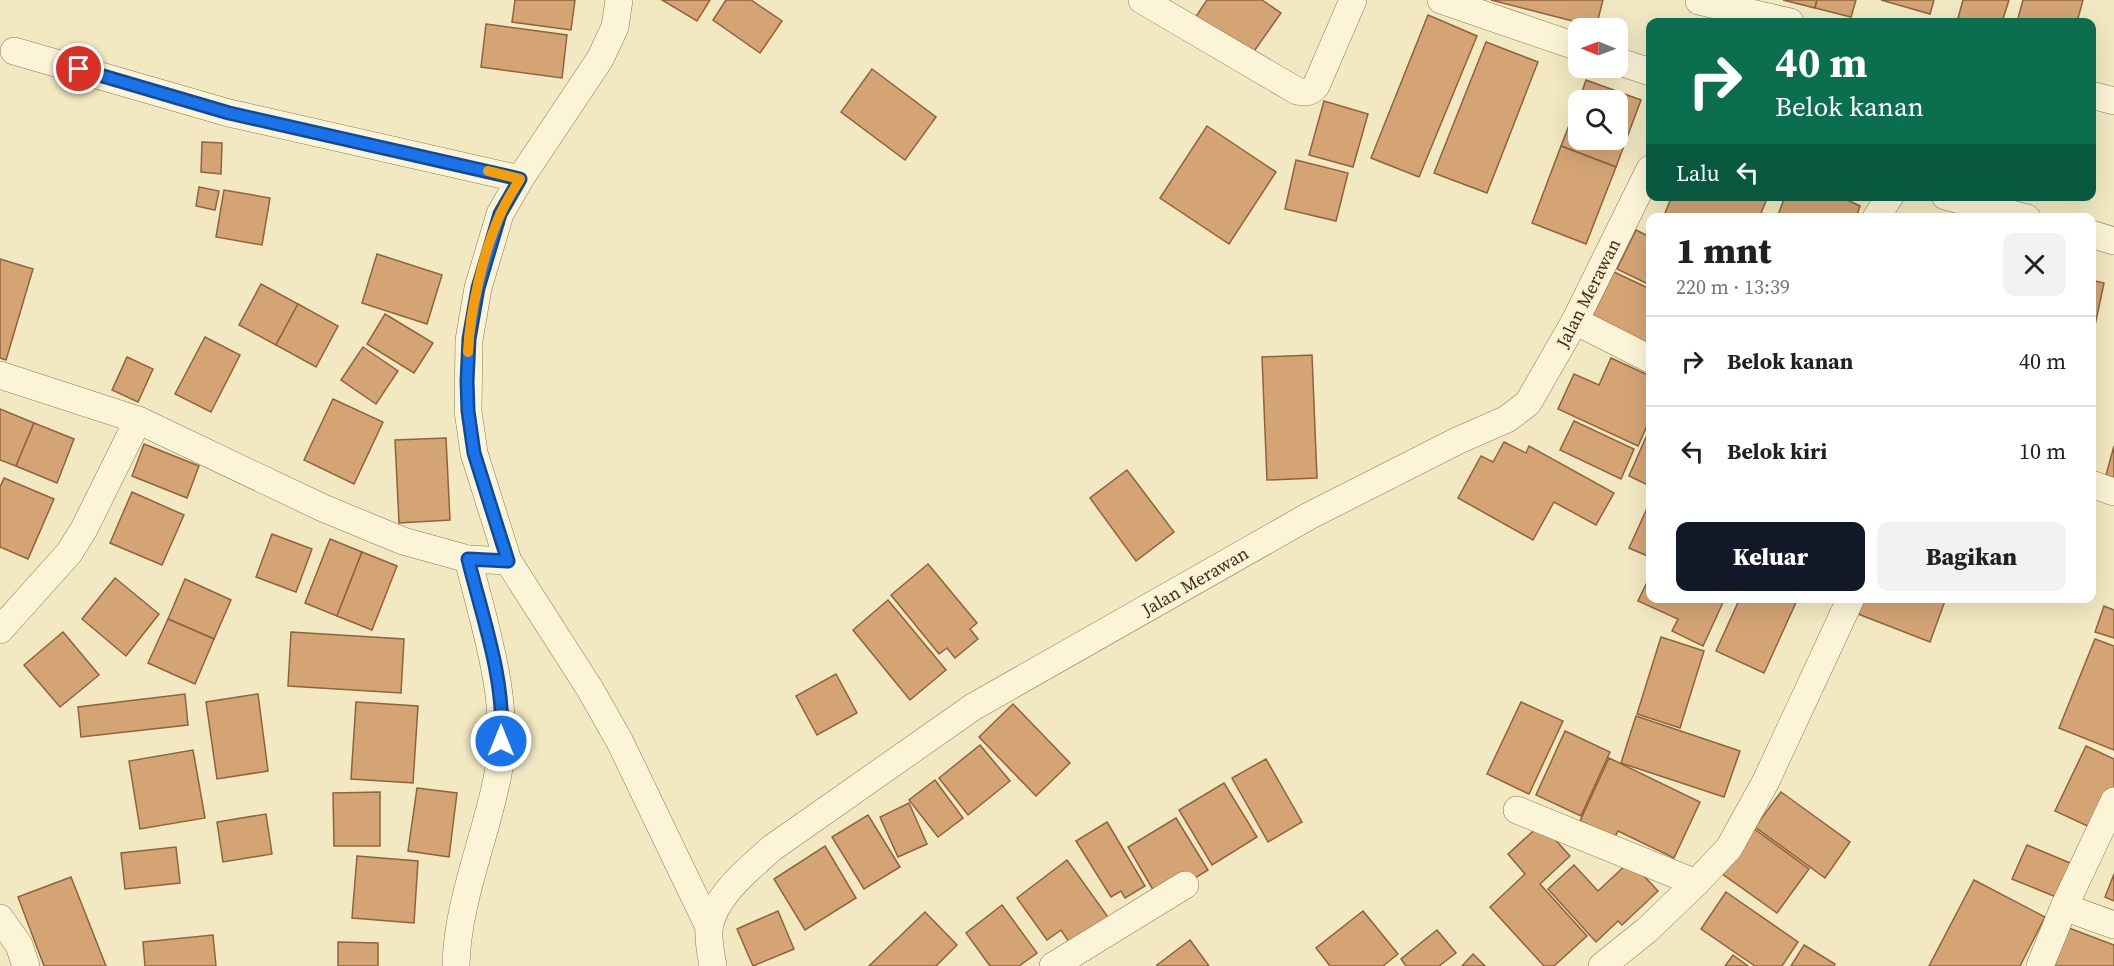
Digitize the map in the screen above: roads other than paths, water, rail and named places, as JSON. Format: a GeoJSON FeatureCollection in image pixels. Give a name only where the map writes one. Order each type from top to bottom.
{"type":"FeatureCollection","features":[{"type":"Feature","properties":{"kind":"street"},"geometry":{"type":"LineString","coordinates":[[619,0],[615,27],[609,42],[520,179],[500,214],[478,288],[469,339],[468,411],[474,453],[508,561],[579,671],[620,742],[709,927],[713,966]]}},
{"type":"Feature","properties":{"kind":"street"},"geometry":{"type":"LineString","coordinates":[[1142,0],[1304,93],[1316,86],[1353,0]]}},
{"type":"Feature","properties":{"kind":"street"},"geometry":{"type":"LineString","coordinates":[[1441,0],[1568,44]]}},
{"type":"Feature","properties":{"kind":"street"},"geometry":{"type":"LineString","coordinates":[[1695,18],[1699,0],[1773,18]]}},
{"type":"Feature","properties":{"kind":"street"},"geometry":{"type":"LineString","coordinates":[[14,51],[229,113],[520,179]]}},
{"type":"Feature","properties":{"kind":"street"},"geometry":{"type":"LineString","coordinates":[[1628,65],[1646,71]]}},
{"type":"Feature","properties":{"kind":"street"},"geometry":{"type":"LineString","coordinates":[[2096,96],[2114,100]]}},
{"type":"Feature","properties":{"kind":"street","name":"Jalan Merawan"},"geometry":{"type":"LineString","coordinates":[[709,927],[726,893],[772,848],[973,707],[1309,516],[1457,441],[1515,415],[1528,403],[1575,321],[1646,177]]}},
{"type":"Feature","properties":{"kind":"street"},"geometry":{"type":"LineString","coordinates":[[1964,201],[2008,213]]}},
{"type":"Feature","properties":{"kind":"street"},"geometry":{"type":"LineString","coordinates":[[2096,236],[2114,241]]}},
{"type":"Feature","properties":{"kind":"street"},"geometry":{"type":"LineString","coordinates":[[1575,321],[1646,357]]}},
{"type":"Feature","properties":{"kind":"street"},"geometry":{"type":"LineString","coordinates":[[0,375],[138,420],[323,508],[404,541],[468,559],[508,561]]}},
{"type":"Feature","properties":{"kind":"street"},"geometry":{"type":"LineString","coordinates":[[0,630],[69,553],[89,519],[138,420]]}},
{"type":"Feature","properties":{"kind":"street"},"geometry":{"type":"LineString","coordinates":[[2096,486],[2114,492]]}},
{"type":"Feature","properties":{"kind":"street"},"geometry":{"type":"LineString","coordinates":[[456,966],[460,927],[498,773],[502,725],[499,692],[468,559]]}},
{"type":"Feature","properties":{"kind":"street"},"geometry":{"type":"LineString","coordinates":[[1602,966],[1647,930],[1729,848],[1749,813],[1849,603]]}},
{"type":"Feature","properties":{"kind":"street"},"geometry":{"type":"LineString","coordinates":[[2040,966],[2064,908],[2114,801]]}},
{"type":"Feature","properties":{"kind":"street"},"geometry":{"type":"LineString","coordinates":[[1517,810],[1696,883]]}},
{"type":"Feature","properties":{"kind":"street"},"geometry":{"type":"LineString","coordinates":[[1053,966],[1185,885]]}},
{"type":"Feature","properties":{"kind":"street"},"geometry":{"type":"LineString","coordinates":[[2064,908],[2114,925]]}},
{"type":"Feature","properties":{"kind":"street"},"geometry":{"type":"LineString","coordinates":[[0,918],[19,945],[26,966]]}}]}
